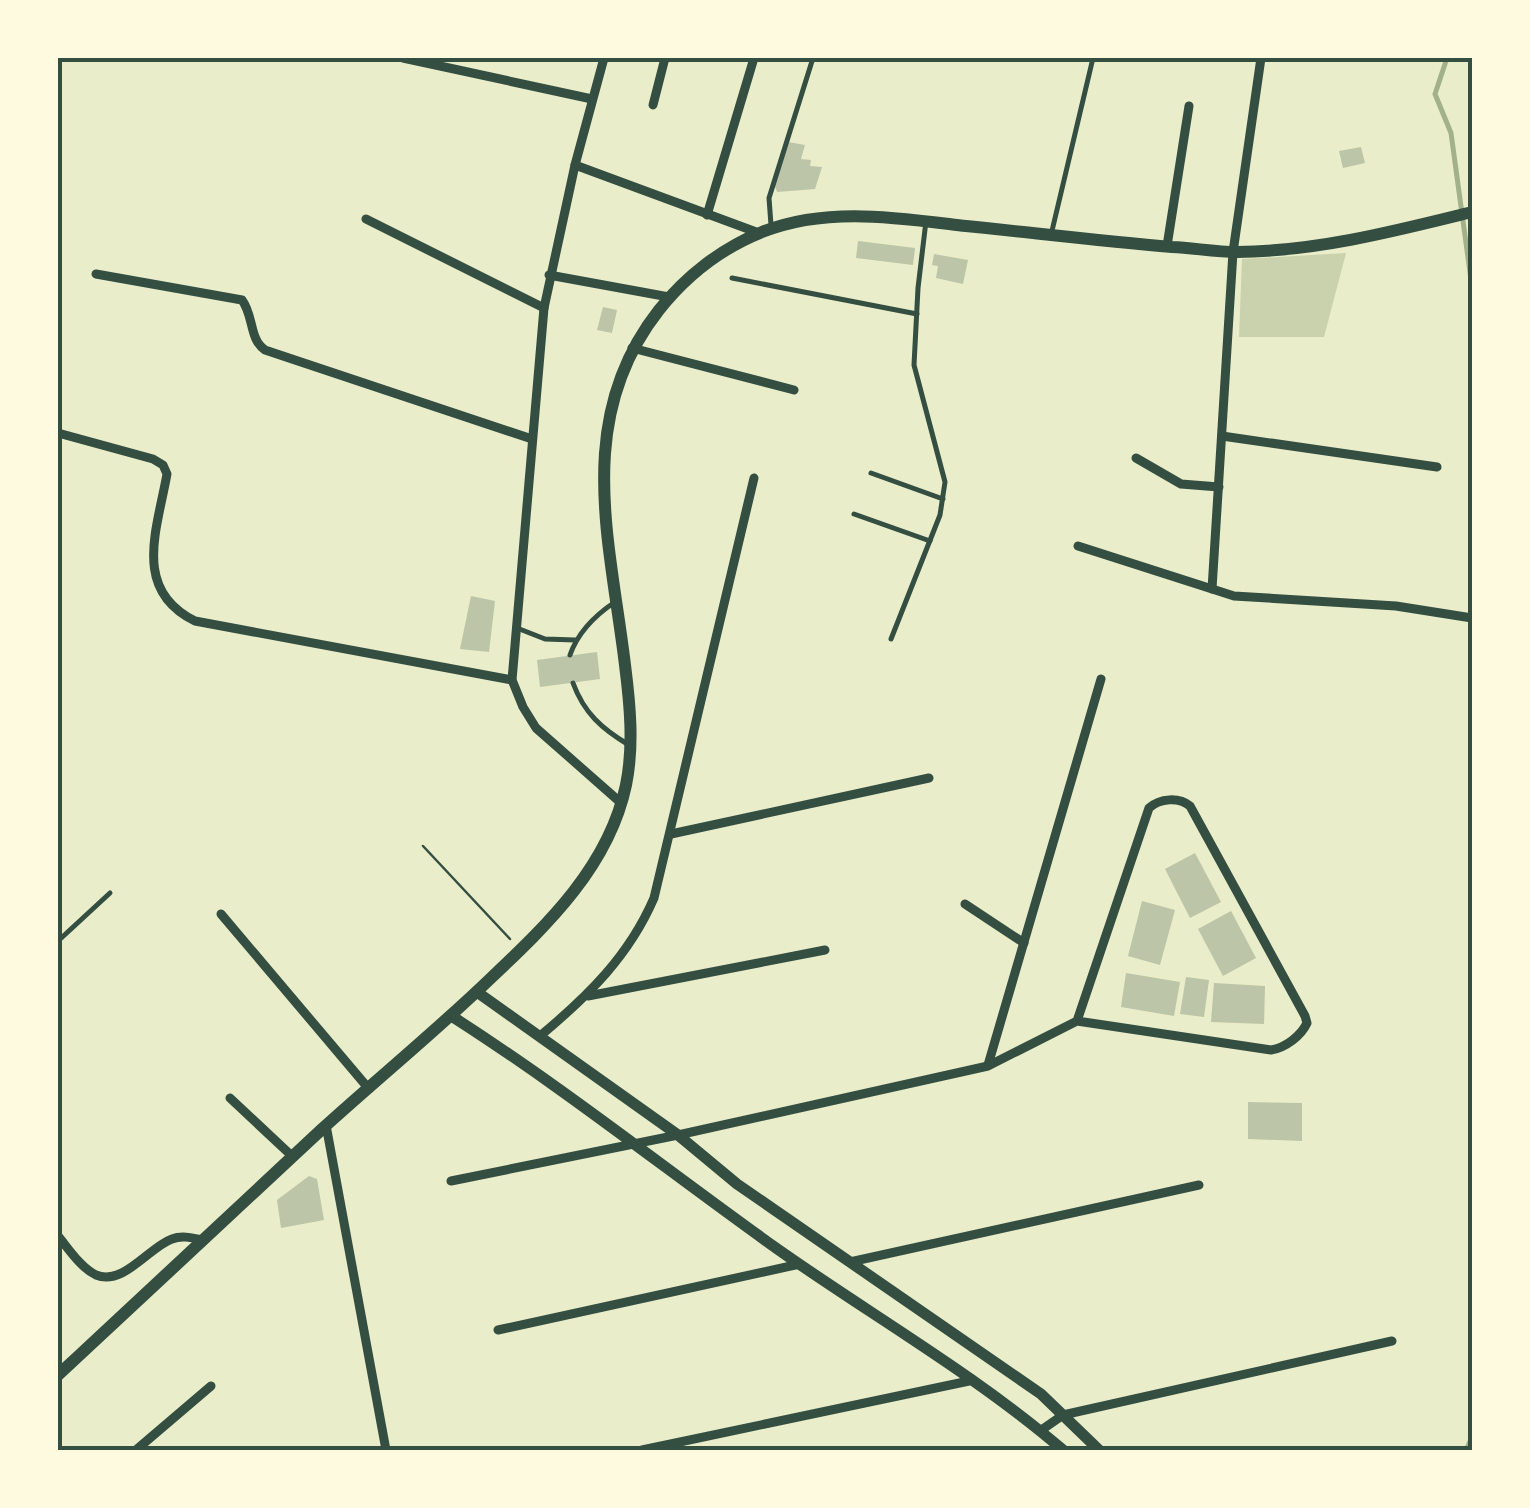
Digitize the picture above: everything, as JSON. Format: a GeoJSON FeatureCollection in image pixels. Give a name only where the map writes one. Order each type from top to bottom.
{"type":"FeatureCollection","features":[{"type":"Feature","properties":{"kind":"main road"},"geometry":{"type":"LineString","coordinates":[[58,1374],[326,1125],[521,952],[562,908],[595,860],[626,786],[630,746],[626,678],[604,499],[612,396],[632,348],[669,297],[722,251],[765,230],[834,216],[926,221],[1233,252],[1310,247],[1472,212]]}},
{"type":"Feature","properties":{"kind":"street"},"geometry":{"type":"LineString","coordinates":[[404,58],[592,99]]}},
{"type":"Feature","properties":{"kind":"street"},"geometry":{"type":"LineString","coordinates":[[604,58],[574,164],[544,308],[512,680],[522,707],[536,728],[620,802]]}},
{"type":"Feature","properties":{"kind":"street"},"geometry":{"type":"LineString","coordinates":[[652,105],[665,58]]}},
{"type":"Feature","properties":{"kind":"street"},"geometry":{"type":"LineString","coordinates":[[708,215],[754,58]]}},
{"type":"Feature","properties":{"kind":"street"},"geometry":{"type":"LineString","coordinates":[[1212,589],[1233,252],[1260,58]]}},
{"type":"Feature","properties":{"kind":"street"},"geometry":{"type":"LineString","coordinates":[[1167,246],[1189,106]]}},
{"type":"Feature","properties":{"kind":"street"},"geometry":{"type":"LineString","coordinates":[[574,164],[708,215],[765,230]]}},
{"type":"Feature","properties":{"kind":"street"},"geometry":{"type":"LineString","coordinates":[[366,219],[544,308]]}},
{"type":"Feature","properties":{"kind":"street"},"geometry":{"type":"LineString","coordinates":[[96,274],[242,300],[249,309],[258,345],[265,350],[532,439]]}},
{"type":"Feature","properties":{"kind":"street"},"geometry":{"type":"LineString","coordinates":[[549,275],[669,297]]}},
{"type":"Feature","properties":{"kind":"street"},"geometry":{"type":"LineString","coordinates":[[632,348],[794,390]]}},
{"type":"Feature","properties":{"kind":"street"},"geometry":{"type":"LineString","coordinates":[[58,433],[163,465],[168,474],[153,553],[154,576],[162,596],[175,611],[195,621],[512,680]]}},
{"type":"Feature","properties":{"kind":"street"},"geometry":{"type":"LineString","coordinates":[[1222,436],[1437,468]]}},
{"type":"Feature","properties":{"kind":"street"},"geometry":{"type":"LineString","coordinates":[[1136,458],[1181,484],[1219,487]]}},
{"type":"Feature","properties":{"kind":"street"},"geometry":{"type":"LineString","coordinates":[[540,1036],[588,996],[642,926],[654,898],[754,478]]}},
{"type":"Feature","properties":{"kind":"street"},"geometry":{"type":"LineString","coordinates":[[1078,546],[1246,597],[1396,606],[1472,618]]}},
{"type":"Feature","properties":{"kind":"street"},"geometry":{"type":"LineString","coordinates":[[988,1066],[1101,679]]}},
{"type":"Feature","properties":{"kind":"street"},"geometry":{"type":"LineString","coordinates":[[671,834],[929,778]]}},
{"type":"Feature","properties":{"kind":"street"},"geometry":{"type":"LineString","coordinates":[[451,1181],[988,1066],[1077,1021],[1272,1050],[1284,1047],[1307,1023],[1190,806],[1176,800],[1161,801],[1150,808],[1077,1021]]}},
{"type":"Feature","properties":{"kind":"street"},"geometry":{"type":"LineString","coordinates":[[965,904],[1024,944]]}},
{"type":"Feature","properties":{"kind":"street"},"geometry":{"type":"LineString","coordinates":[[220,914],[369,1089]]}},
{"type":"Feature","properties":{"kind":"street"},"geometry":{"type":"LineString","coordinates":[[588,996],[826,950]]}},
{"type":"Feature","properties":{"kind":"street"},"geometry":{"type":"LineString","coordinates":[[477,992],[678,1135],[737,1184],[1040,1394],[1099,1450]]}},
{"type":"Feature","properties":{"kind":"street"},"geometry":{"type":"LineString","coordinates":[[452,1017],[513,1056],[1064,1450]]}},
{"type":"Feature","properties":{"kind":"street"},"geometry":{"type":"LineString","coordinates":[[230,1098],[293,1157]]}},
{"type":"Feature","properties":{"kind":"street"},"geometry":{"type":"LineString","coordinates":[[326,1125],[386,1450]]}},
{"type":"Feature","properties":{"kind":"street"},"geometry":{"type":"LineString","coordinates":[[850,1262],[1199,1185]]}},
{"type":"Feature","properties":{"kind":"street"},"geometry":{"type":"LineString","coordinates":[[58,1236],[94,1274],[106,1277],[118,1274],[171,1239],[203,1240]]}},
{"type":"Feature","properties":{"kind":"street"},"geometry":{"type":"LineString","coordinates":[[498,1330],[800,1264]]}},
{"type":"Feature","properties":{"kind":"street"},"geometry":{"type":"LineString","coordinates":[[1040,1431],[1063,1415],[1392,1341]]}},
{"type":"Feature","properties":{"kind":"street"},"geometry":{"type":"LineString","coordinates":[[642,1450],[969,1381]]}},
{"type":"Feature","properties":{"kind":"street"},"geometry":{"type":"LineString","coordinates":[[136,1450],[211,1386]]}},
{"type":"Feature","properties":{"kind":"lane"},"geometry":{"type":"LineString","coordinates":[[765,230],[781,152],[813,58]]}},
{"type":"Feature","properties":{"kind":"lane"},"geometry":{"type":"LineString","coordinates":[[1051,235],[1093,58]]}},
{"type":"Feature","properties":{"kind":"lane"},"geometry":{"type":"LineString","coordinates":[[891,639],[930,541],[945,482],[914,365],[926,221]]}},
{"type":"Feature","properties":{"kind":"lane"},"geometry":{"type":"LineString","coordinates":[[732,278],[918,314]]}},
{"type":"Feature","properties":{"kind":"lane"},"geometry":{"type":"LineString","coordinates":[[871,473],[943,499]]}},
{"type":"Feature","properties":{"kind":"lane"},"geometry":{"type":"LineString","coordinates":[[854,514],[930,541]]}},
{"type":"Feature","properties":{"kind":"lane"},"geometry":{"type":"LineString","coordinates":[[570,656],[575,640],[590,622],[617,600]]}},
{"type":"Feature","properties":{"kind":"lane"},"geometry":{"type":"LineString","coordinates":[[516,628],[544,639],[575,640]]}},
{"type":"Feature","properties":{"kind":"lane"},"geometry":{"type":"LineString","coordinates":[[573,682],[590,715],[630,746]]}},
{"type":"Feature","properties":{"kind":"lane"},"geometry":{"type":"LineString","coordinates":[[58,941],[110,893]]}},
{"type":"Feature","properties":{"kind":"path"},"geometry":{"type":"LineString","coordinates":[[423,846],[521,952]]}},
{"type":"Feature","properties":{"kind":"green space"},"geometry":{"type":"Polygon","coordinates":[[[1346,253],[1324,337],[1239,337],[1242,259],[1346,253]]]}},
{"type":"Feature","properties":{"kind":"building"},"geometry":{"type":"Polygon","coordinates":[[[788,142],[805,145],[801,159],[811,160],[810,166],[822,167],[815,189],[777,192],[774,183],[788,142]]]}},
{"type":"Feature","properties":{"kind":"building"},"geometry":{"type":"Polygon","coordinates":[[[1361,147],[1365,163],[1343,168],[1339,151],[1361,147]]]}},
{"type":"Feature","properties":{"kind":"building"},"geometry":{"type":"Polygon","coordinates":[[[858,241],[915,248],[913,265],[856,258],[858,241]]]}},
{"type":"Feature","properties":{"kind":"building"},"geometry":{"type":"Polygon","coordinates":[[[934,254],[968,260],[963,284],[936,278],[934,254]]]}},
{"type":"Feature","properties":{"kind":"building"},"geometry":{"type":"Polygon","coordinates":[[[603,307],[617,310],[612,333],[597,330],[603,307]]]}},
{"type":"Feature","properties":{"kind":"building"},"geometry":{"type":"Polygon","coordinates":[[[471,596],[495,601],[489,652],[460,649],[471,596]]]}},
{"type":"Feature","properties":{"kind":"building"},"geometry":{"type":"Polygon","coordinates":[[[597,652],[600,679],[540,687],[537,660],[597,652]]]}},
{"type":"Feature","properties":{"kind":"building"},"geometry":{"type":"Polygon","coordinates":[[[1195,853],[1221,902],[1190,918],[1165,869],[1195,853]]]}},
{"type":"Feature","properties":{"kind":"building"},"geometry":{"type":"Polygon","coordinates":[[[1142,901],[1175,910],[1160,965],[1128,956],[1142,901]]]}},
{"type":"Feature","properties":{"kind":"building"},"geometry":{"type":"Polygon","coordinates":[[[1231,911],[1256,958],[1223,976],[1198,929],[1231,911]]]}},
{"type":"Feature","properties":{"kind":"building"},"geometry":{"type":"Polygon","coordinates":[[[1126,973],[1180,982],[1174,1016],[1121,1007],[1126,973]]]}},
{"type":"Feature","properties":{"kind":"building"},"geometry":{"type":"Polygon","coordinates":[[[1186,977],[1209,980],[1204,1017],[1180,1014],[1186,977]]]}},
{"type":"Feature","properties":{"kind":"building"},"geometry":{"type":"Polygon","coordinates":[[[1214,983],[1265,986],[1264,1024],[1211,1022],[1214,983]]]}},
{"type":"Feature","properties":{"kind":"building"},"geometry":{"type":"Polygon","coordinates":[[[1248,1102],[1302,1103],[1302,1141],[1248,1139],[1248,1102]]]}},
{"type":"Feature","properties":{"kind":"building"},"geometry":{"type":"Polygon","coordinates":[[[309,1176],[317,1179],[324,1220],[281,1228],[277,1200],[309,1176]]]}},
{"type":"Feature","properties":{"kind":"waterway"},"geometry":{"type":"LineString","coordinates":[[1447,58],[1435,94],[1451,133],[1472,287]]}},
{"type":"Feature","properties":{"kind":"waterway"},"geometry":{"type":"LineString","coordinates":[[1466,1450],[1472,1437]]}}]}
